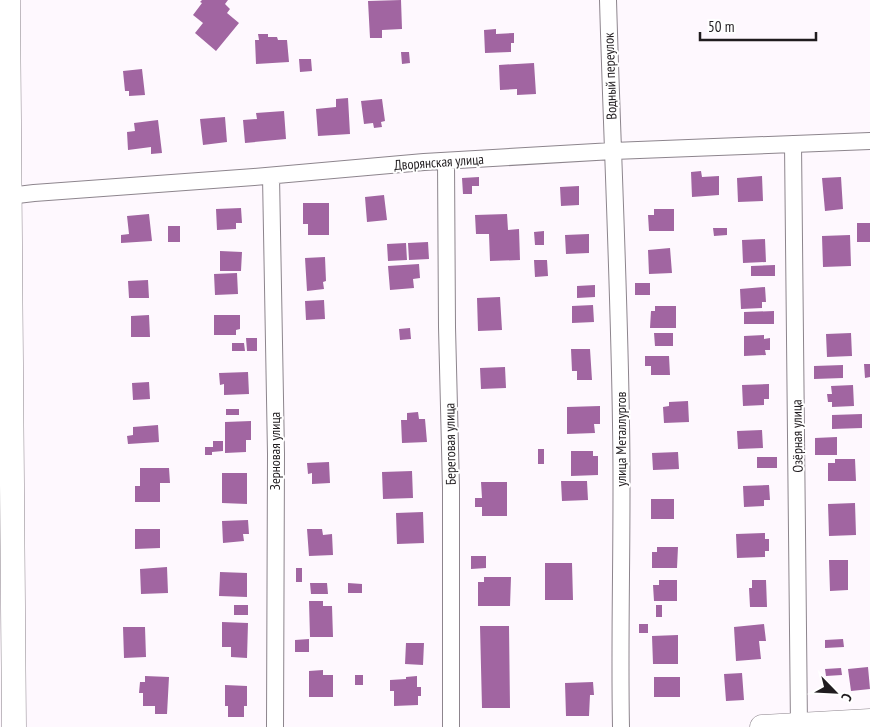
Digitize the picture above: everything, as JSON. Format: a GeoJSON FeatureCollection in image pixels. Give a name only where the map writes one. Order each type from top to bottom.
{"type":"FeatureCollection","features":[{"type":"Feature","properties":{"kind":"street"},"geometry":{"type":"LineString","coordinates":[[8,0],[5,197],[14,727]]}},
{"type":"Feature","properties":{"kind":"street","name":"Водный переулок"},"geometry":{"type":"LineString","coordinates":[[608,0],[613,151]]}},
{"type":"Feature","properties":{"kind":"street","name":"Дворянская улица"},"geometry":{"type":"LineString","coordinates":[[5,197],[34,193],[271,176],[424,162],[613,151],[870,141]]}},
{"type":"Feature","properties":{"kind":"street","name":"Озёрная улица"},"geometry":{"type":"LineString","coordinates":[[793,144],[799,726]]}},
{"type":"Feature","properties":{"kind":"street","name":"улица Металлургов"},"geometry":{"type":"LineString","coordinates":[[613,151],[618,249],[621,426],[621,727]]}},
{"type":"Feature","properties":{"kind":"street","name":"Береговая улица"},"geometry":{"type":"LineString","coordinates":[[446,161],[447,327],[451,488],[451,727]]}},
{"type":"Feature","properties":{"kind":"street","name":"Зерновая улица"},"geometry":{"type":"LineString","coordinates":[[271,176],[276,454],[275,727]]}},
{"type":"Feature","properties":{"kind":"street"},"geometry":{"type":"LineString","coordinates":[[762,727],[870,722]]}},
{"type":"Feature","properties":{"kind":"building"},"geometry":{"type":"Polygon","coordinates":[[[202,0],[228,0],[225,4],[230,9],[227,13],[239,23],[216,51],[195,33],[203,23],[193,15],[202,3],[200,2],[202,0]]]}},
{"type":"Feature","properties":{"kind":"building"},"geometry":{"type":"Polygon","coordinates":[[[401,0],[402,29],[382,30],[382,38],[370,38],[368,1],[401,0]]]}},
{"type":"Feature","properties":{"kind":"building"},"geometry":{"type":"Polygon","coordinates":[[[496,29],[496,34],[514,33],[514,43],[511,43],[511,52],[485,53],[484,30],[496,29]]]}},
{"type":"Feature","properties":{"kind":"building"},"geometry":{"type":"Polygon","coordinates":[[[258,34],[268,34],[268,37],[287,40],[289,62],[256,64],[255,40],[259,40],[258,34]]]}},
{"type":"Feature","properties":{"kind":"building"},"geometry":{"type":"Polygon","coordinates":[[[401,52],[409,52],[410,63],[402,64],[401,52]]]}},
{"type":"Feature","properties":{"kind":"building"},"geometry":{"type":"Polygon","coordinates":[[[299,59],[311,59],[312,71],[300,72],[299,59]]]}},
{"type":"Feature","properties":{"kind":"building"},"geometry":{"type":"Polygon","coordinates":[[[534,63],[536,94],[517,95],[517,89],[500,90],[499,65],[534,63]]]}},
{"type":"Feature","properties":{"kind":"building"},"geometry":{"type":"Polygon","coordinates":[[[142,69],[145,95],[129,96],[129,91],[125,91],[123,71],[142,69]]]}},
{"type":"Feature","properties":{"kind":"building"},"geometry":{"type":"Polygon","coordinates":[[[348,98],[350,134],[318,136],[316,109],[336,107],[336,99],[348,98]]]}},
{"type":"Feature","properties":{"kind":"building"},"geometry":{"type":"Polygon","coordinates":[[[382,99],[385,121],[381,122],[382,127],[374,128],[373,123],[364,124],[361,101],[382,99]]]}},
{"type":"Feature","properties":{"kind":"building"},"geometry":{"type":"Polygon","coordinates":[[[284,111],[286,139],[245,143],[243,120],[257,119],[256,113],[284,111]]]}},
{"type":"Feature","properties":{"kind":"building"},"geometry":{"type":"Polygon","coordinates":[[[225,117],[227,142],[203,145],[200,119],[225,117]]]}},
{"type":"Feature","properties":{"kind":"building"},"geometry":{"type":"Polygon","coordinates":[[[158,120],[162,153],[151,154],[151,147],[128,150],[127,132],[135,131],[134,123],[158,120]]]}},
{"type":"Feature","properties":{"kind":"building"},"geometry":{"type":"Polygon","coordinates":[[[701,171],[702,177],[719,176],[719,195],[692,197],[691,172],[701,171]]]}},
{"type":"Feature","properties":{"kind":"building"},"geometry":{"type":"Polygon","coordinates":[[[762,176],[763,201],[738,202],[737,178],[762,176]]]}},
{"type":"Feature","properties":{"kind":"building"},"geometry":{"type":"Polygon","coordinates":[[[479,177],[479,186],[472,186],[472,194],[463,194],[462,178],[479,177]]]}},
{"type":"Feature","properties":{"kind":"building"},"geometry":{"type":"Polygon","coordinates":[[[841,177],[843,209],[825,211],[822,178],[841,177]]]}},
{"type":"Feature","properties":{"kind":"building"},"geometry":{"type":"Polygon","coordinates":[[[579,186],[579,205],[561,206],[560,187],[579,186]]]}},
{"type":"Feature","properties":{"kind":"building"},"geometry":{"type":"Polygon","coordinates":[[[384,195],[387,220],[367,222],[365,197],[384,195]]]}},
{"type":"Feature","properties":{"kind":"building"},"geometry":{"type":"Polygon","coordinates":[[[303,203],[329,203],[329,235],[308,235],[308,224],[303,224],[303,203]]]}},
{"type":"Feature","properties":{"kind":"building"},"geometry":{"type":"Polygon","coordinates":[[[241,208],[242,223],[236,223],[236,229],[217,230],[216,209],[241,208]]]}},
{"type":"Feature","properties":{"kind":"building"},"geometry":{"type":"Polygon","coordinates":[[[654,209],[674,209],[674,231],[649,231],[648,215],[654,215],[654,209]]]}},
{"type":"Feature","properties":{"kind":"building"},"geometry":{"type":"Polygon","coordinates":[[[149,214],[152,241],[121,243],[121,235],[129,234],[127,216],[149,214]]]}},
{"type":"Feature","properties":{"kind":"building"},"geometry":{"type":"Polygon","coordinates":[[[507,214],[508,230],[519,229],[520,260],[490,261],[489,234],[476,234],[475,215],[507,214]]]}},
{"type":"Feature","properties":{"kind":"building"},"geometry":{"type":"Polygon","coordinates":[[[857,223],[870,223],[870,242],[857,242],[857,223]]]}},
{"type":"Feature","properties":{"kind":"building"},"geometry":{"type":"Polygon","coordinates":[[[168,226],[180,226],[180,242],[168,242],[168,226]]]}},
{"type":"Feature","properties":{"kind":"building"},"geometry":{"type":"Polygon","coordinates":[[[713,228],[727,228],[727,235],[714,236],[713,228]]]}},
{"type":"Feature","properties":{"kind":"building"},"geometry":{"type":"Polygon","coordinates":[[[544,231],[544,245],[535,245],[534,232],[544,231]]]}},
{"type":"Feature","properties":{"kind":"building"},"geometry":{"type":"Polygon","coordinates":[[[589,234],[589,253],[566,254],[565,235],[589,234]]]}},
{"type":"Feature","properties":{"kind":"building"},"geometry":{"type":"Polygon","coordinates":[[[850,235],[851,266],[823,267],[822,236],[850,235]]]}},
{"type":"Feature","properties":{"kind":"building"},"geometry":{"type":"Polygon","coordinates":[[[765,239],[766,262],[743,263],[742,240],[765,239]]]}},
{"type":"Feature","properties":{"kind":"building"},"geometry":{"type":"Polygon","coordinates":[[[428,242],[429,259],[409,260],[408,243],[428,242]]]}},
{"type":"Feature","properties":{"kind":"building"},"geometry":{"type":"Polygon","coordinates":[[[406,243],[407,260],[388,261],[387,244],[406,243]]]}},
{"type":"Feature","properties":{"kind":"building"},"geometry":{"type":"Polygon","coordinates":[[[670,248],[672,273],[649,274],[648,250],[670,248]]]}},
{"type":"Feature","properties":{"kind":"building"},"geometry":{"type":"Polygon","coordinates":[[[220,251],[242,252],[241,271],[220,271],[220,251]]]}},
{"type":"Feature","properties":{"kind":"building"},"geometry":{"type":"Polygon","coordinates":[[[325,257],[326,281],[323,282],[324,289],[307,291],[305,258],[325,257]]]}},
{"type":"Feature","properties":{"kind":"building"},"geometry":{"type":"Polygon","coordinates":[[[534,260],[547,260],[548,276],[535,277],[534,260]]]}},
{"type":"Feature","properties":{"kind":"building"},"geometry":{"type":"Polygon","coordinates":[[[419,264],[420,278],[413,279],[414,288],[390,290],[388,266],[419,264]]]}},
{"type":"Feature","properties":{"kind":"building"},"geometry":{"type":"Polygon","coordinates":[[[775,265],[775,276],[751,276],[751,266],[775,265]]]}},
{"type":"Feature","properties":{"kind":"building"},"geometry":{"type":"Polygon","coordinates":[[[237,273],[238,294],[215,295],[214,274],[237,273]]]}},
{"type":"Feature","properties":{"kind":"building"},"geometry":{"type":"Polygon","coordinates":[[[148,280],[149,298],[129,298],[128,281],[148,280]]]}},
{"type":"Feature","properties":{"kind":"building"},"geometry":{"type":"Polygon","coordinates":[[[635,283],[650,283],[650,295],[635,295],[635,283]]]}},
{"type":"Feature","properties":{"kind":"building"},"geometry":{"type":"Polygon","coordinates":[[[595,285],[595,297],[577,298],[577,286],[595,285]]]}},
{"type":"Feature","properties":{"kind":"building"},"geometry":{"type":"Polygon","coordinates":[[[765,287],[766,302],[762,302],[762,308],[741,309],[740,289],[765,287]]]}},
{"type":"Feature","properties":{"kind":"building"},"geometry":{"type":"Polygon","coordinates":[[[500,297],[502,330],[478,331],[477,298],[500,297]]]}},
{"type":"Feature","properties":{"kind":"building"},"geometry":{"type":"Polygon","coordinates":[[[324,300],[325,319],[306,320],[305,301],[324,300]]]}},
{"type":"Feature","properties":{"kind":"building"},"geometry":{"type":"Polygon","coordinates":[[[593,305],[594,322],[572,323],[572,306],[593,305]]]}},
{"type":"Feature","properties":{"kind":"building"},"geometry":{"type":"Polygon","coordinates":[[[655,306],[676,306],[676,328],[650,328],[651,311],[655,311],[655,306]]]}},
{"type":"Feature","properties":{"kind":"building"},"geometry":{"type":"Polygon","coordinates":[[[774,311],[774,324],[744,324],[744,312],[774,311]]]}},
{"type":"Feature","properties":{"kind":"building"},"geometry":{"type":"Polygon","coordinates":[[[149,315],[150,337],[131,337],[131,316],[149,315]]]}},
{"type":"Feature","properties":{"kind":"building"},"geometry":{"type":"Polygon","coordinates":[[[214,315],[240,315],[240,329],[236,330],[236,335],[214,335],[214,315]]]}},
{"type":"Feature","properties":{"kind":"building"},"geometry":{"type":"Polygon","coordinates":[[[410,328],[411,339],[400,340],[399,329],[410,328]]]}},
{"type":"Feature","properties":{"kind":"building"},"geometry":{"type":"Polygon","coordinates":[[[654,333],[673,333],[673,346],[655,346],[654,333]]]}},
{"type":"Feature","properties":{"kind":"building"},"geometry":{"type":"Polygon","coordinates":[[[851,333],[852,356],[827,357],[826,334],[851,333]]]}},
{"type":"Feature","properties":{"kind":"building"},"geometry":{"type":"Polygon","coordinates":[[[764,335],[764,339],[770,338],[770,350],[765,350],[766,355],[744,356],[744,336],[764,335]]]}},
{"type":"Feature","properties":{"kind":"building"},"geometry":{"type":"Polygon","coordinates":[[[246,338],[257,338],[257,351],[247,351],[246,338]]]}},
{"type":"Feature","properties":{"kind":"building"},"geometry":{"type":"Polygon","coordinates":[[[232,343],[244,343],[245,351],[232,351],[232,343]]]}},
{"type":"Feature","properties":{"kind":"building"},"geometry":{"type":"Polygon","coordinates":[[[571,349],[590,349],[592,380],[577,380],[577,371],[572,371],[571,349]]]}},
{"type":"Feature","properties":{"kind":"building"},"geometry":{"type":"Polygon","coordinates":[[[645,356],[669,356],[670,375],[651,375],[651,366],[645,366],[645,356]]]}},
{"type":"Feature","properties":{"kind":"building"},"geometry":{"type":"Polygon","coordinates":[[[864,364],[870,364],[870,377],[865,378],[864,364]]]}},
{"type":"Feature","properties":{"kind":"building"},"geometry":{"type":"Polygon","coordinates":[[[843,365],[843,378],[814,379],[814,366],[843,365]]]}},
{"type":"Feature","properties":{"kind":"building"},"geometry":{"type":"Polygon","coordinates":[[[505,367],[506,388],[481,389],[480,368],[505,367]]]}},
{"type":"Feature","properties":{"kind":"building"},"geometry":{"type":"Polygon","coordinates":[[[248,372],[249,394],[224,395],[224,384],[220,385],[219,373],[248,372]]]}},
{"type":"Feature","properties":{"kind":"building"},"geometry":{"type":"Polygon","coordinates":[[[149,382],[150,399],[133,400],[132,383],[149,382]]]}},
{"type":"Feature","properties":{"kind":"building"},"geometry":{"type":"Polygon","coordinates":[[[769,384],[769,399],[764,399],[764,405],[743,406],[742,385],[769,384]]]}},
{"type":"Feature","properties":{"kind":"building"},"geometry":{"type":"Polygon","coordinates":[[[853,385],[854,406],[832,407],[832,402],[828,402],[827,394],[832,394],[831,386],[853,385]]]}},
{"type":"Feature","properties":{"kind":"building"},"geometry":{"type":"Polygon","coordinates":[[[688,401],[689,422],[664,423],[663,407],[669,406],[669,402],[688,401]]]}},
{"type":"Feature","properties":{"kind":"building"},"geometry":{"type":"Polygon","coordinates":[[[600,406],[600,424],[594,424],[595,433],[567,434],[567,407],[600,406]]]}},
{"type":"Feature","properties":{"kind":"building"},"geometry":{"type":"Polygon","coordinates":[[[226,409],[239,409],[239,415],[226,415],[226,409]]]}},
{"type":"Feature","properties":{"kind":"building"},"geometry":{"type":"Polygon","coordinates":[[[418,412],[419,419],[425,419],[427,442],[402,443],[401,420],[407,420],[407,413],[418,412]]]}},
{"type":"Feature","properties":{"kind":"building"},"geometry":{"type":"Polygon","coordinates":[[[862,414],[862,428],[832,429],[832,415],[862,414]]]}},
{"type":"Feature","properties":{"kind":"building"},"geometry":{"type":"Polygon","coordinates":[[[251,421],[251,440],[246,440],[246,452],[225,453],[225,422],[251,421]]]}},
{"type":"Feature","properties":{"kind":"building"},"geometry":{"type":"Polygon","coordinates":[[[158,425],[159,442],[128,444],[127,436],[133,435],[133,427],[158,425]]]}},
{"type":"Feature","properties":{"kind":"building"},"geometry":{"type":"Polygon","coordinates":[[[762,430],[763,448],[738,449],[737,431],[762,430]]]}},
{"type":"Feature","properties":{"kind":"building"},"geometry":{"type":"Polygon","coordinates":[[[837,437],[837,455],[815,455],[815,438],[837,437]]]}},
{"type":"Feature","properties":{"kind":"building"},"geometry":{"type":"Polygon","coordinates":[[[213,441],[223,441],[223,451],[212,452],[212,455],[205,455],[205,447],[213,447],[213,441]]]}},
{"type":"Feature","properties":{"kind":"building"},"geometry":{"type":"Polygon","coordinates":[[[538,449],[544,449],[544,464],[538,464],[538,449]]]}},
{"type":"Feature","properties":{"kind":"building"},"geometry":{"type":"Polygon","coordinates":[[[571,451],[593,451],[593,456],[598,456],[598,475],[571,476],[571,451]]]}},
{"type":"Feature","properties":{"kind":"building"},"geometry":{"type":"Polygon","coordinates":[[[678,452],[679,469],[653,470],[652,453],[678,452]]]}},
{"type":"Feature","properties":{"kind":"building"},"geometry":{"type":"Polygon","coordinates":[[[757,457],[777,457],[777,468],[757,468],[757,457]]]}},
{"type":"Feature","properties":{"kind":"building"},"geometry":{"type":"Polygon","coordinates":[[[835,459],[855,459],[856,481],[828,481],[828,463],[835,463],[835,459]]]}},
{"type":"Feature","properties":{"kind":"building"},"geometry":{"type":"Polygon","coordinates":[[[329,462],[330,483],[312,484],[312,473],[308,474],[307,463],[329,462]]]}},
{"type":"Feature","properties":{"kind":"building"},"geometry":{"type":"Polygon","coordinates":[[[140,468],[169,468],[170,483],[160,483],[160,502],[135,502],[135,486],[140,486],[140,468]]]}},
{"type":"Feature","properties":{"kind":"building"},"geometry":{"type":"Polygon","coordinates":[[[412,471],[413,498],[383,499],[382,472],[412,471]]]}},
{"type":"Feature","properties":{"kind":"building"},"geometry":{"type":"Polygon","coordinates":[[[222,473],[247,473],[247,504],[222,503],[222,473]]]}},
{"type":"Feature","properties":{"kind":"building"},"geometry":{"type":"Polygon","coordinates":[[[561,481],[587,481],[588,500],[562,501],[561,481]]]}},
{"type":"Feature","properties":{"kind":"building"},"geometry":{"type":"Polygon","coordinates":[[[481,482],[507,482],[507,516],[482,516],[482,507],[475,507],[475,498],[482,498],[481,482]]]}},
{"type":"Feature","properties":{"kind":"building"},"geometry":{"type":"Polygon","coordinates":[[[769,485],[770,500],[764,500],[764,506],[744,507],[743,486],[769,485]]]}},
{"type":"Feature","properties":{"kind":"building"},"geometry":{"type":"Polygon","coordinates":[[[651,499],[674,499],[674,519],[651,519],[651,499]]]}},
{"type":"Feature","properties":{"kind":"building"},"geometry":{"type":"Polygon","coordinates":[[[855,503],[856,535],[829,536],[828,504],[855,503]]]}},
{"type":"Feature","properties":{"kind":"building"},"geometry":{"type":"Polygon","coordinates":[[[423,512],[424,543],[397,544],[396,513],[423,512]]]}},
{"type":"Feature","properties":{"kind":"building"},"geometry":{"type":"Polygon","coordinates":[[[248,520],[249,534],[243,534],[244,541],[223,543],[222,521],[248,520]]]}},
{"type":"Feature","properties":{"kind":"building"},"geometry":{"type":"Polygon","coordinates":[[[135,529],[160,529],[160,548],[135,549],[135,529]]]}},
{"type":"Feature","properties":{"kind":"building"},"geometry":{"type":"Polygon","coordinates":[[[307,529],[322,529],[323,535],[332,534],[333,555],[309,556],[307,529]]]}},
{"type":"Feature","properties":{"kind":"building"},"geometry":{"type":"Polygon","coordinates":[[[765,533],[765,539],[769,539],[769,551],[765,551],[765,557],[737,558],[736,534],[765,533]]]}},
{"type":"Feature","properties":{"kind":"building"},"geometry":{"type":"Polygon","coordinates":[[[657,547],[678,547],[677,568],[652,568],[652,552],[657,552],[657,547]]]}},
{"type":"Feature","properties":{"kind":"building"},"geometry":{"type":"Polygon","coordinates":[[[471,556],[486,556],[486,568],[471,569],[471,556]]]}},
{"type":"Feature","properties":{"kind":"building"},"geometry":{"type":"Polygon","coordinates":[[[829,560],[848,560],[848,590],[830,591],[829,560]]]}},
{"type":"Feature","properties":{"kind":"building"},"geometry":{"type":"Polygon","coordinates":[[[545,563],[572,563],[573,600],[545,600],[545,563]]]}},
{"type":"Feature","properties":{"kind":"building"},"geometry":{"type":"Polygon","coordinates":[[[167,567],[168,593],[141,594],[140,569],[167,567]]]}},
{"type":"Feature","properties":{"kind":"building"},"geometry":{"type":"Polygon","coordinates":[[[296,568],[302,568],[302,582],[296,582],[296,568]]]}},
{"type":"Feature","properties":{"kind":"building"},"geometry":{"type":"Polygon","coordinates":[[[220,572],[247,573],[247,597],[219,596],[220,572]]]}},
{"type":"Feature","properties":{"kind":"building"},"geometry":{"type":"Polygon","coordinates":[[[484,577],[511,577],[510,606],[478,606],[478,582],[484,582],[484,577]]]}},
{"type":"Feature","properties":{"kind":"building"},"geometry":{"type":"Polygon","coordinates":[[[659,580],[677,580],[677,601],[654,601],[653,585],[659,585],[659,580]]]}},
{"type":"Feature","properties":{"kind":"building"},"geometry":{"type":"Polygon","coordinates":[[[752,580],[766,580],[767,607],[750,607],[749,588],[752,588],[752,580]]]}},
{"type":"Feature","properties":{"kind":"building"},"geometry":{"type":"Polygon","coordinates":[[[310,583],[327,583],[328,594],[311,594],[310,583]]]}},
{"type":"Feature","properties":{"kind":"building"},"geometry":{"type":"Polygon","coordinates":[[[348,583],[362,584],[362,593],[348,593],[348,583]]]}},
{"type":"Feature","properties":{"kind":"building"},"geometry":{"type":"Polygon","coordinates":[[[309,601],[323,601],[323,606],[332,606],[333,637],[310,637],[309,601]]]}},
{"type":"Feature","properties":{"kind":"building"},"geometry":{"type":"Polygon","coordinates":[[[234,605],[248,605],[248,615],[234,615],[234,605]]]}},
{"type":"Feature","properties":{"kind":"building"},"geometry":{"type":"Polygon","coordinates":[[[656,605],[662,605],[662,617],[656,617],[656,605]]]}},
{"type":"Feature","properties":{"kind":"building"},"geometry":{"type":"Polygon","coordinates":[[[222,622],[248,623],[247,658],[231,657],[231,647],[222,647],[222,622]]]}},
{"type":"Feature","properties":{"kind":"building"},"geometry":{"type":"Polygon","coordinates":[[[639,624],[648,624],[648,633],[639,633],[639,624]]]}},
{"type":"Feature","properties":{"kind":"building"},"geometry":{"type":"Polygon","coordinates":[[[764,624],[766,641],[759,641],[761,659],[736,661],[734,627],[764,624]]]}},
{"type":"Feature","properties":{"kind":"building"},"geometry":{"type":"Polygon","coordinates":[[[480,626],[509,626],[510,708],[482,708],[480,626]]]}},
{"type":"Feature","properties":{"kind":"building"},"geometry":{"type":"Polygon","coordinates":[[[123,627],[145,627],[146,657],[124,658],[123,627]]]}},
{"type":"Feature","properties":{"kind":"building"},"geometry":{"type":"Polygon","coordinates":[[[678,635],[678,664],[653,664],[652,636],[678,635]]]}},
{"type":"Feature","properties":{"kind":"building"},"geometry":{"type":"Polygon","coordinates":[[[309,639],[309,652],[295,652],[295,640],[309,639]]]}},
{"type":"Feature","properties":{"kind":"building"},"geometry":{"type":"Polygon","coordinates":[[[843,639],[844,647],[825,648],[825,640],[843,639]]]}},
{"type":"Feature","properties":{"kind":"building"},"geometry":{"type":"Polygon","coordinates":[[[406,643],[424,643],[423,665],[405,664],[406,643]]]}},
{"type":"Feature","properties":{"kind":"building"},"geometry":{"type":"Polygon","coordinates":[[[868,667],[870,689],[851,691],[848,669],[868,667]]]}},
{"type":"Feature","properties":{"kind":"building"},"geometry":{"type":"Polygon","coordinates":[[[841,668],[842,675],[826,676],[825,669],[841,668]]]}},
{"type":"Feature","properties":{"kind":"building"},"geometry":{"type":"Polygon","coordinates":[[[323,670],[323,675],[333,675],[333,697],[309,697],[309,671],[323,670]]]}},
{"type":"Feature","properties":{"kind":"building"},"geometry":{"type":"Polygon","coordinates":[[[742,673],[744,700],[726,701],[724,674],[742,673]]]}},
{"type":"Feature","properties":{"kind":"building"},"geometry":{"type":"Polygon","coordinates":[[[355,675],[363,675],[363,685],[355,685],[355,675]]]}},
{"type":"Feature","properties":{"kind":"building"},"geometry":{"type":"Polygon","coordinates":[[[145,676],[169,677],[167,714],[155,714],[155,706],[143,706],[143,693],[139,693],[140,682],[145,682],[145,676]]]}},
{"type":"Feature","properties":{"kind":"building"},"geometry":{"type":"Polygon","coordinates":[[[417,676],[417,687],[421,687],[418,705],[394,706],[394,691],[390,691],[390,680],[417,676]]]}},
{"type":"Feature","properties":{"kind":"building"},"geometry":{"type":"Polygon","coordinates":[[[654,677],[680,677],[680,697],[654,697],[654,677]]]}},
{"type":"Feature","properties":{"kind":"building"},"geometry":{"type":"Polygon","coordinates":[[[593,682],[594,695],[590,695],[589,716],[566,716],[565,683],[593,682]]]}},
{"type":"Feature","properties":{"kind":"building"},"geometry":{"type":"Polygon","coordinates":[[[225,685],[247,686],[247,706],[244,706],[244,717],[228,717],[228,706],[225,706],[225,685]]]}}]}
